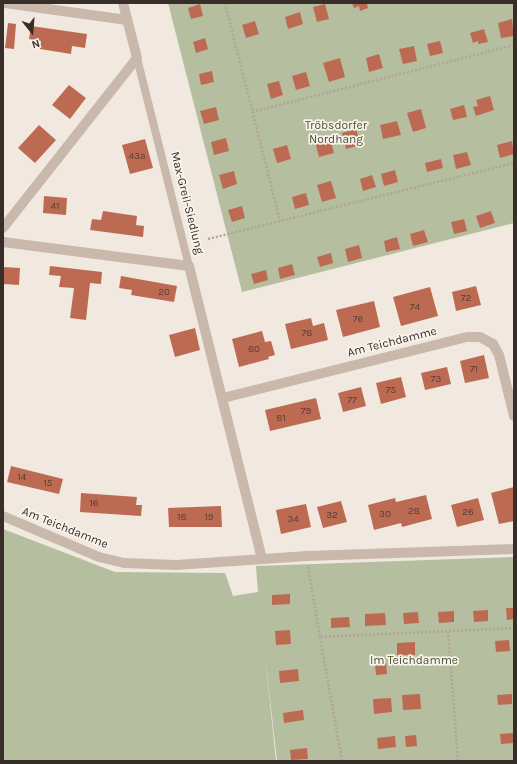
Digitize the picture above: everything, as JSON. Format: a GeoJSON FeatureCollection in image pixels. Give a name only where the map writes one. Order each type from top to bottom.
{"type":"FeatureCollection","features":[{"type":"Feature","properties":{"kind":"street"},"geometry":{"type":"LineString","coordinates":[[4,3],[127,20]]}},
{"type":"Feature","properties":{"kind":"street","name":"Max-Greil-Siedlung"},"geometry":{"type":"LineString","coordinates":[[123,3],[137,58]]}},
{"type":"Feature","properties":{"kind":"street"},"geometry":{"type":"LineString","coordinates":[[3,228],[137,58]]}},
{"type":"Feature","properties":{"kind":"street","name":"Max-Greil-Siedlung"},"geometry":{"type":"LineString","coordinates":[[3,242],[189,266]]}},
{"type":"Feature","properties":{"kind":"street"},"geometry":{"type":"LineString","coordinates":[[189,266],[262,559]]}},
{"type":"Feature","properties":{"kind":"street","name":"Am Teichdamme"},"geometry":{"type":"LineString","coordinates":[[222,398],[468,337],[480,337],[493,344],[499,355],[514,416]]}},
{"type":"Feature","properties":{"kind":"street","name":"Am Teichdamme"},"geometry":{"type":"LineString","coordinates":[[3,516],[99,557],[124,563],[176,565],[262,559],[514,549]]}},
{"type":"Feature","properties":{"kind":"lane","name":"Max-Greil-Siedlung"},"geometry":{"type":"LineString","coordinates":[[137,58],[189,266]]}},
{"type":"Feature","properties":{"kind":"path"},"geometry":{"type":"LineString","coordinates":[[225,3],[280,221]]}},
{"type":"Feature","properties":{"kind":"path"},"geometry":{"type":"LineString","coordinates":[[252,112],[514,45]]}},
{"type":"Feature","properties":{"kind":"path"},"geometry":{"type":"LineString","coordinates":[[208,239],[514,163]]}},
{"type":"Feature","properties":{"kind":"path"},"geometry":{"type":"LineString","coordinates":[[308,572],[342,761]]}},
{"type":"Feature","properties":{"kind":"path"},"geometry":{"type":"LineString","coordinates":[[320,637],[514,628]]}},
{"type":"Feature","properties":{"kind":"path"},"geometry":{"type":"LineString","coordinates":[[448,631],[458,761]]}},
{"type":"Feature","properties":{"kind":"green space","name":"Tröbsdorfer Nordhang"},"geometry":{"type":"Polygon","coordinates":[[[168,3],[514,3],[514,223],[242,292],[168,3]]]}},
{"type":"Feature","properties":{"kind":"green space","name":"Im Teichdamme"},"geometry":{"type":"Polygon","coordinates":[[[3,529],[115,572],[225,573],[233,596],[258,592],[256,566],[514,557],[514,761],[277,761],[265,654],[276,761],[3,761],[3,529]]]}},
{"type":"Feature","properties":{"kind":"building"},"geometry":{"type":"Polygon","coordinates":[[[352,3],[367,3],[368,8],[360,11],[359,6],[354,8],[352,3]]]}},
{"type":"Feature","properties":{"kind":"building"},"geometry":{"type":"Polygon","coordinates":[[[200,4],[203,16],[191,19],[188,8],[200,4]]]}},
{"type":"Feature","properties":{"kind":"building"},"geometry":{"type":"Polygon","coordinates":[[[325,4],[329,19],[317,22],[313,7],[325,4]]]}},
{"type":"Feature","properties":{"kind":"building"},"geometry":{"type":"Polygon","coordinates":[[[300,12],[303,24],[288,29],[285,17],[300,12]]]}},
{"type":"Feature","properties":{"kind":"building"},"geometry":{"type":"Polygon","coordinates":[[[512,19],[514,36],[501,38],[498,23],[512,19]]]}},
{"type":"Feature","properties":{"kind":"building"},"geometry":{"type":"Polygon","coordinates":[[[255,21],[259,34],[246,38],[242,25],[255,21]]]}},
{"type":"Feature","properties":{"kind":"building"},"geometry":{"type":"Polygon","coordinates":[[[8,23],[16,24],[14,49],[5,48],[8,23]]]}},
{"type":"Feature","properties":{"kind":"building"},"geometry":{"type":"Polygon","coordinates":[[[31,26],[87,34],[85,48],[72,46],[71,54],[40,49],[41,41],[29,39],[31,26]]]}},
{"type":"Feature","properties":{"kind":"building"},"geometry":{"type":"Polygon","coordinates":[[[484,29],[488,42],[478,44],[478,41],[473,43],[470,33],[484,29]]]}},
{"type":"Feature","properties":{"kind":"building"},"geometry":{"type":"Polygon","coordinates":[[[205,38],[208,49],[196,53],[193,42],[205,38]]]}},
{"type":"Feature","properties":{"kind":"building"},"geometry":{"type":"Polygon","coordinates":[[[440,41],[443,53],[430,56],[427,44],[440,41]]]}},
{"type":"Feature","properties":{"kind":"building"},"geometry":{"type":"Polygon","coordinates":[[[414,46],[417,61],[403,64],[399,49],[414,46]]]}},
{"type":"Feature","properties":{"kind":"building"},"geometry":{"type":"Polygon","coordinates":[[[379,54],[383,68],[369,72],[366,58],[379,54]]]}},
{"type":"Feature","properties":{"kind":"building"},"geometry":{"type":"Polygon","coordinates":[[[340,58],[345,77],[329,82],[323,63],[340,58]]]}},
{"type":"Feature","properties":{"kind":"building"},"geometry":{"type":"Polygon","coordinates":[[[212,71],[214,82],[201,85],[199,74],[212,71]]]}},
{"type":"Feature","properties":{"kind":"building"},"geometry":{"type":"Polygon","coordinates":[[[306,72],[310,86],[296,90],[292,76],[306,72]]]}},
{"type":"Feature","properties":{"kind":"building"},"geometry":{"type":"Polygon","coordinates":[[[279,81],[283,95],[271,99],[267,84],[279,81]]]}},
{"type":"Feature","properties":{"kind":"building"},"geometry":{"type":"Polygon","coordinates":[[[69,85],[86,98],[70,119],[52,105],[69,85]]]}},
{"type":"Feature","properties":{"kind":"building"},"geometry":{"type":"Polygon","coordinates":[[[490,96],[494,110],[476,116],[473,107],[478,106],[476,100],[490,96]]]}},
{"type":"Feature","properties":{"kind":"building"},"geometry":{"type":"Polygon","coordinates":[[[464,105],[467,117],[453,120],[450,109],[464,105]]]}},
{"type":"Feature","properties":{"kind":"building"},"geometry":{"type":"Polygon","coordinates":[[[216,107],[219,120],[204,124],[200,111],[216,107]]]}},
{"type":"Feature","properties":{"kind":"building"},"geometry":{"type":"Polygon","coordinates":[[[421,109],[426,128],[413,132],[407,113],[421,109]]]}},
{"type":"Feature","properties":{"kind":"building"},"geometry":{"type":"Polygon","coordinates":[[[397,121],[401,135],[383,139],[380,125],[397,121]]]}},
{"type":"Feature","properties":{"kind":"building"},"geometry":{"type":"Polygon","coordinates":[[[39,125],[56,140],[35,163],[18,148],[39,125]]]}},
{"type":"Feature","properties":{"kind":"building"},"geometry":{"type":"Polygon","coordinates":[[[356,129],[361,145],[346,149],[342,133],[356,129]]]}},
{"type":"Feature","properties":{"kind":"building"},"geometry":{"type":"Polygon","coordinates":[[[226,138],[229,151],[214,155],[211,142],[226,138]]]}},
{"type":"Feature","properties":{"kind":"building"},"geometry":{"type":"Polygon","coordinates":[[[330,138],[334,153],[319,157],[315,142],[330,138]]]}},
{"type":"Feature","properties":{"kind":"building"},"geometry":{"type":"Polygon","coordinates":[[[145,139],[153,168],[130,174],[122,145],[145,139]]]}},
{"type":"Feature","properties":{"kind":"building"},"geometry":{"type":"Polygon","coordinates":[[[512,141],[514,154],[500,158],[497,145],[512,141]]]}},
{"type":"Feature","properties":{"kind":"building"},"geometry":{"type":"Polygon","coordinates":[[[287,145],[291,159],[277,163],[273,149],[287,145]]]}},
{"type":"Feature","properties":{"kind":"building"},"geometry":{"type":"Polygon","coordinates":[[[467,152],[471,165],[456,169],[453,155],[467,152]]]}},
{"type":"Feature","properties":{"kind":"building"},"geometry":{"type":"Polygon","coordinates":[[[441,159],[443,168],[427,172],[425,163],[441,159]]]}},
{"type":"Feature","properties":{"kind":"building"},"geometry":{"type":"Polygon","coordinates":[[[395,170],[398,182],[384,186],[381,174],[395,170]]]}},
{"type":"Feature","properties":{"kind":"building"},"geometry":{"type":"Polygon","coordinates":[[[234,171],[237,184],[223,189],[219,175],[234,171]]]}},
{"type":"Feature","properties":{"kind":"building"},"geometry":{"type":"Polygon","coordinates":[[[372,175],[376,187],[363,191],[360,179],[372,175]]]}},
{"type":"Feature","properties":{"kind":"building"},"geometry":{"type":"Polygon","coordinates":[[[331,181],[336,198],[322,202],[317,185],[331,181]]]}},
{"type":"Feature","properties":{"kind":"building"},"geometry":{"type":"Polygon","coordinates":[[[306,193],[309,205],[295,209],[292,197],[306,193]]]}},
{"type":"Feature","properties":{"kind":"building"},"geometry":{"type":"Polygon","coordinates":[[[44,196],[67,198],[66,215],[43,213],[44,196]]]}},
{"type":"Feature","properties":{"kind":"building"},"geometry":{"type":"Polygon","coordinates":[[[242,206],[245,218],[232,222],[228,210],[242,206]]]}},
{"type":"Feature","properties":{"kind":"building"},"geometry":{"type":"Polygon","coordinates":[[[103,211],[137,216],[136,225],[144,226],[143,237],[90,230],[92,219],[101,220],[103,211]]]}},
{"type":"Feature","properties":{"kind":"building"},"geometry":{"type":"Polygon","coordinates":[[[491,211],[495,223],[480,228],[476,216],[491,211]]]}},
{"type":"Feature","properties":{"kind":"building"},"geometry":{"type":"Polygon","coordinates":[[[464,219],[467,231],[454,234],[451,222],[464,219]]]}},
{"type":"Feature","properties":{"kind":"building"},"geometry":{"type":"Polygon","coordinates":[[[424,230],[428,242],[413,246],[410,234],[424,230]]]}},
{"type":"Feature","properties":{"kind":"building"},"geometry":{"type":"Polygon","coordinates":[[[397,237],[400,249],[386,252],[384,241],[397,237]]]}},
{"type":"Feature","properties":{"kind":"building"},"geometry":{"type":"Polygon","coordinates":[[[359,245],[362,258],[348,262],[345,249],[359,245]]]}},
{"type":"Feature","properties":{"kind":"building"},"geometry":{"type":"Polygon","coordinates":[[[331,253],[333,263],[320,267],[317,257],[331,253]]]}},
{"type":"Feature","properties":{"kind":"building"},"geometry":{"type":"Polygon","coordinates":[[[292,264],[295,275],[280,279],[278,268],[292,264]]]}},
{"type":"Feature","properties":{"kind":"building"},"geometry":{"type":"Polygon","coordinates":[[[50,266],[102,272],[101,284],[90,283],[86,320],[70,318],[74,288],[59,287],[61,276],[49,275],[50,266]]]}},
{"type":"Feature","properties":{"kind":"building"},"geometry":{"type":"Polygon","coordinates":[[[3,267],[20,268],[19,285],[3,284],[3,267]]]}},
{"type":"Feature","properties":{"kind":"building"},"geometry":{"type":"Polygon","coordinates":[[[266,270],[268,280],[254,284],[251,274],[266,270]]]}},
{"type":"Feature","properties":{"kind":"building"},"geometry":{"type":"Polygon","coordinates":[[[121,276],[177,286],[174,302],[131,295],[132,290],[119,288],[121,276]]]}},
{"type":"Feature","properties":{"kind":"building"},"geometry":{"type":"Polygon","coordinates":[[[476,286],[481,305],[456,311],[452,292],[476,286]]]}},
{"type":"Feature","properties":{"kind":"building"},"geometry":{"type":"Polygon","coordinates":[[[430,287],[438,316],[401,326],[393,297],[430,287]]]}},
{"type":"Feature","properties":{"kind":"building"},"geometry":{"type":"Polygon","coordinates":[[[374,301],[380,327],[343,337],[336,310],[374,301]]]}},
{"type":"Feature","properties":{"kind":"building"},"geometry":{"type":"Polygon","coordinates":[[[311,318],[313,326],[324,323],[328,340],[291,349],[285,324],[311,318]]]}},
{"type":"Feature","properties":{"kind":"building"},"geometry":{"type":"Polygon","coordinates":[[[195,328],[200,350],[175,357],[169,335],[195,328]]]}},
{"type":"Feature","properties":{"kind":"building"},"geometry":{"type":"Polygon","coordinates":[[[262,331],[265,342],[271,341],[275,355],[268,357],[269,359],[239,367],[232,339],[262,331]]]}},
{"type":"Feature","properties":{"kind":"building"},"geometry":{"type":"Polygon","coordinates":[[[484,355],[489,378],[465,383],[460,361],[484,355]]]}},
{"type":"Feature","properties":{"kind":"building"},"geometry":{"type":"Polygon","coordinates":[[[447,367],[451,384],[425,390],[421,373],[447,367]]]}},
{"type":"Feature","properties":{"kind":"building"},"geometry":{"type":"Polygon","coordinates":[[[401,377],[406,397],[381,404],[376,383],[401,377]]]}},
{"type":"Feature","properties":{"kind":"building"},"geometry":{"type":"Polygon","coordinates":[[[361,387],[366,406],[343,412],[338,393],[361,387]]]}},
{"type":"Feature","properties":{"kind":"building"},"geometry":{"type":"Polygon","coordinates":[[[316,398],[321,419],[270,431],[265,410],[316,398]]]}},
{"type":"Feature","properties":{"kind":"building"},"geometry":{"type":"Polygon","coordinates":[[[11,466],[63,479],[59,494],[7,482],[11,466]]]}},
{"type":"Feature","properties":{"kind":"building"},"geometry":{"type":"Polygon","coordinates":[[[514,487],[514,521],[499,524],[491,493],[514,487]]]}},
{"type":"Feature","properties":{"kind":"building"},"geometry":{"type":"Polygon","coordinates":[[[81,493],[137,497],[136,505],[142,505],[141,516],[80,512],[81,493]]]}},
{"type":"Feature","properties":{"kind":"building"},"geometry":{"type":"Polygon","coordinates":[[[426,495],[432,519],[402,527],[401,523],[374,530],[368,505],[395,498],[396,502],[426,495]]]}},
{"type":"Feature","properties":{"kind":"building"},"geometry":{"type":"Polygon","coordinates":[[[478,498],[484,520],[457,527],[451,505],[478,498]]]}},
{"type":"Feature","properties":{"kind":"building"},"geometry":{"type":"Polygon","coordinates":[[[341,501],[347,522],[323,528],[317,507],[341,501]]]}},
{"type":"Feature","properties":{"kind":"building"},"geometry":{"type":"Polygon","coordinates":[[[306,504],[311,527],[281,534],[276,510],[306,504]]]}},
{"type":"Feature","properties":{"kind":"building"},"geometry":{"type":"Polygon","coordinates":[[[221,506],[222,527],[169,527],[168,508],[221,506]]]}},
{"type":"Feature","properties":{"kind":"building"},"geometry":{"type":"Polygon","coordinates":[[[290,594],[290,604],[272,605],[272,595],[290,594]]]}},
{"type":"Feature","properties":{"kind":"building"},"geometry":{"type":"Polygon","coordinates":[[[506,608],[514,608],[514,619],[507,620],[506,608]]]}},
{"type":"Feature","properties":{"kind":"building"},"geometry":{"type":"Polygon","coordinates":[[[488,610],[488,621],[474,622],[473,611],[488,610]]]}},
{"type":"Feature","properties":{"kind":"building"},"geometry":{"type":"Polygon","coordinates":[[[454,611],[454,622],[439,623],[438,612],[454,611]]]}},
{"type":"Feature","properties":{"kind":"building"},"geometry":{"type":"Polygon","coordinates":[[[418,612],[419,623],[404,624],[403,613],[418,612]]]}},
{"type":"Feature","properties":{"kind":"building"},"geometry":{"type":"Polygon","coordinates":[[[385,613],[386,625],[365,626],[365,614],[385,613]]]}},
{"type":"Feature","properties":{"kind":"building"},"geometry":{"type":"Polygon","coordinates":[[[349,617],[350,627],[331,628],[331,618],[349,617]]]}},
{"type":"Feature","properties":{"kind":"building"},"geometry":{"type":"Polygon","coordinates":[[[290,630],[291,644],[276,645],[275,631],[290,630]]]}},
{"type":"Feature","properties":{"kind":"building"},"geometry":{"type":"Polygon","coordinates":[[[509,640],[510,651],[496,652],[495,641],[509,640]]]}},
{"type":"Feature","properties":{"kind":"building"},"geometry":{"type":"Polygon","coordinates":[[[415,642],[415,655],[397,655],[397,643],[415,642]]]}},
{"type":"Feature","properties":{"kind":"building"},"geometry":{"type":"Polygon","coordinates":[[[386,663],[387,674],[376,675],[375,664],[386,663]]]}},
{"type":"Feature","properties":{"kind":"building"},"geometry":{"type":"Polygon","coordinates":[[[298,669],[299,681],[280,683],[279,671],[298,669]]]}},
{"type":"Feature","properties":{"kind":"building"},"geometry":{"type":"Polygon","coordinates":[[[420,694],[421,709],[403,710],[402,695],[420,694]]]}},
{"type":"Feature","properties":{"kind":"building"},"geometry":{"type":"Polygon","coordinates":[[[512,694],[512,704],[498,705],[497,695],[512,694]]]}},
{"type":"Feature","properties":{"kind":"building"},"geometry":{"type":"Polygon","coordinates":[[[391,698],[392,712],[374,714],[373,699],[391,698]]]}},
{"type":"Feature","properties":{"kind":"building"},"geometry":{"type":"Polygon","coordinates":[[[303,710],[304,720],[284,723],[283,713],[303,710]]]}},
{"type":"Feature","properties":{"kind":"building"},"geometry":{"type":"Polygon","coordinates":[[[513,733],[514,743],[501,744],[500,734],[513,733]]]}},
{"type":"Feature","properties":{"kind":"building"},"geometry":{"type":"Polygon","coordinates":[[[416,735],[417,746],[406,747],[405,736],[416,735]]]}},
{"type":"Feature","properties":{"kind":"building"},"geometry":{"type":"Polygon","coordinates":[[[395,736],[396,747],[378,749],[377,738],[395,736]]]}},
{"type":"Feature","properties":{"kind":"building"},"geometry":{"type":"Polygon","coordinates":[[[307,748],[308,759],[291,760],[290,750],[307,748]]]}}]}
